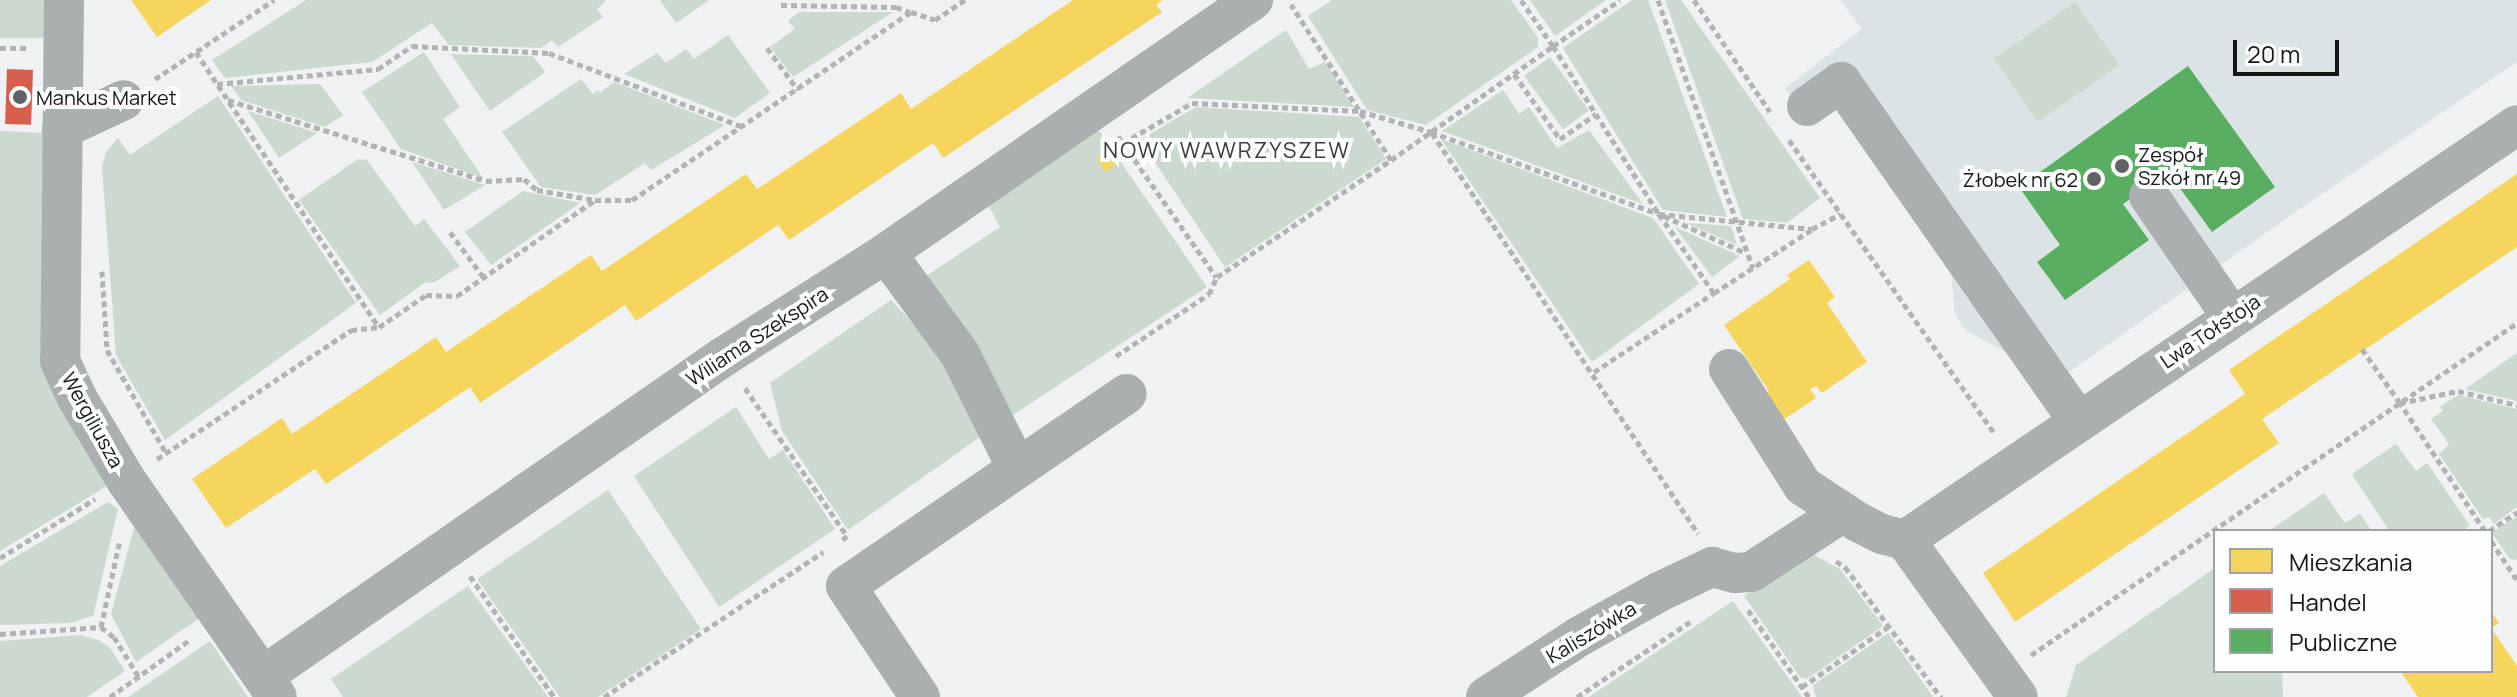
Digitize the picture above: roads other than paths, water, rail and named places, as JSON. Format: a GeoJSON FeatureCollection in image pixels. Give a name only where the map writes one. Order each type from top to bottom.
{"type":"FeatureCollection","features":[{"type":"Feature","properties":{"kind":"street","name":"Wergiliusza"},"geometry":{"type":"LineString","coordinates":[[64,0],[60,361],[76,396],[126,480],[270,687]]}},
{"type":"Feature","properties":{"kind":"street","name":"Wiliama Szekspira"},"geometry":{"type":"LineString","coordinates":[[270,687],[448,545],[723,357],[886,253],[1253,0]]}},
{"type":"Feature","properties":{"kind":"street"},"geometry":{"type":"LineString","coordinates":[[1789,119],[1841,82],[2078,421]]}},
{"type":"Feature","properties":{"kind":"street"},"geometry":{"type":"LineString","coordinates":[[62,129],[124,100]]}},
{"type":"Feature","properties":{"kind":"street","name":"Lwa Tołstoja"},"geometry":{"type":"LineString","coordinates":[[1905,540],[2517,125]]}},
{"type":"Feature","properties":{"kind":"street"},"geometry":{"type":"LineString","coordinates":[[2149,196],[2232,317]]}},
{"type":"Feature","properties":{"kind":"street"},"geometry":{"type":"LineString","coordinates":[[886,253],[960,354],[1017,468]]}},
{"type":"Feature","properties":{"kind":"street"},"geometry":{"type":"LineString","coordinates":[[1729,369],[1803,486],[1842,513],[1882,534],[1905,540],[2009,686]]}},
{"type":"Feature","properties":{"kind":"street"},"geometry":{"type":"LineString","coordinates":[[920,697],[846,586],[1017,468],[1115,379]]}},
{"type":"Feature","properties":{"kind":"street","name":"Kaliszówka"},"geometry":{"type":"LineString","coordinates":[[1486,697],[1580,636],[1709,571],[1751,572],[1842,513]]}},
{"type":"Feature","properties":{"kind":"place","name":"Mankus Market"},"geometry":{"type":"Point","coordinates":[20,97]}},
{"type":"Feature","properties":{"kind":"place","name":"Zespół Szkół nr 49"},"geometry":{"type":"Point","coordinates":[2122,166]}},
{"type":"Feature","properties":{"kind":"place","name":"Żłobek nr 62"},"geometry":{"type":"Point","coordinates":[2094,179]}},
{"type":"Feature","properties":{"kind":"district","name":"NOWY WAWRZYSZEW"},"geometry":{"type":"Point","coordinates":[1227,151]}}]}
